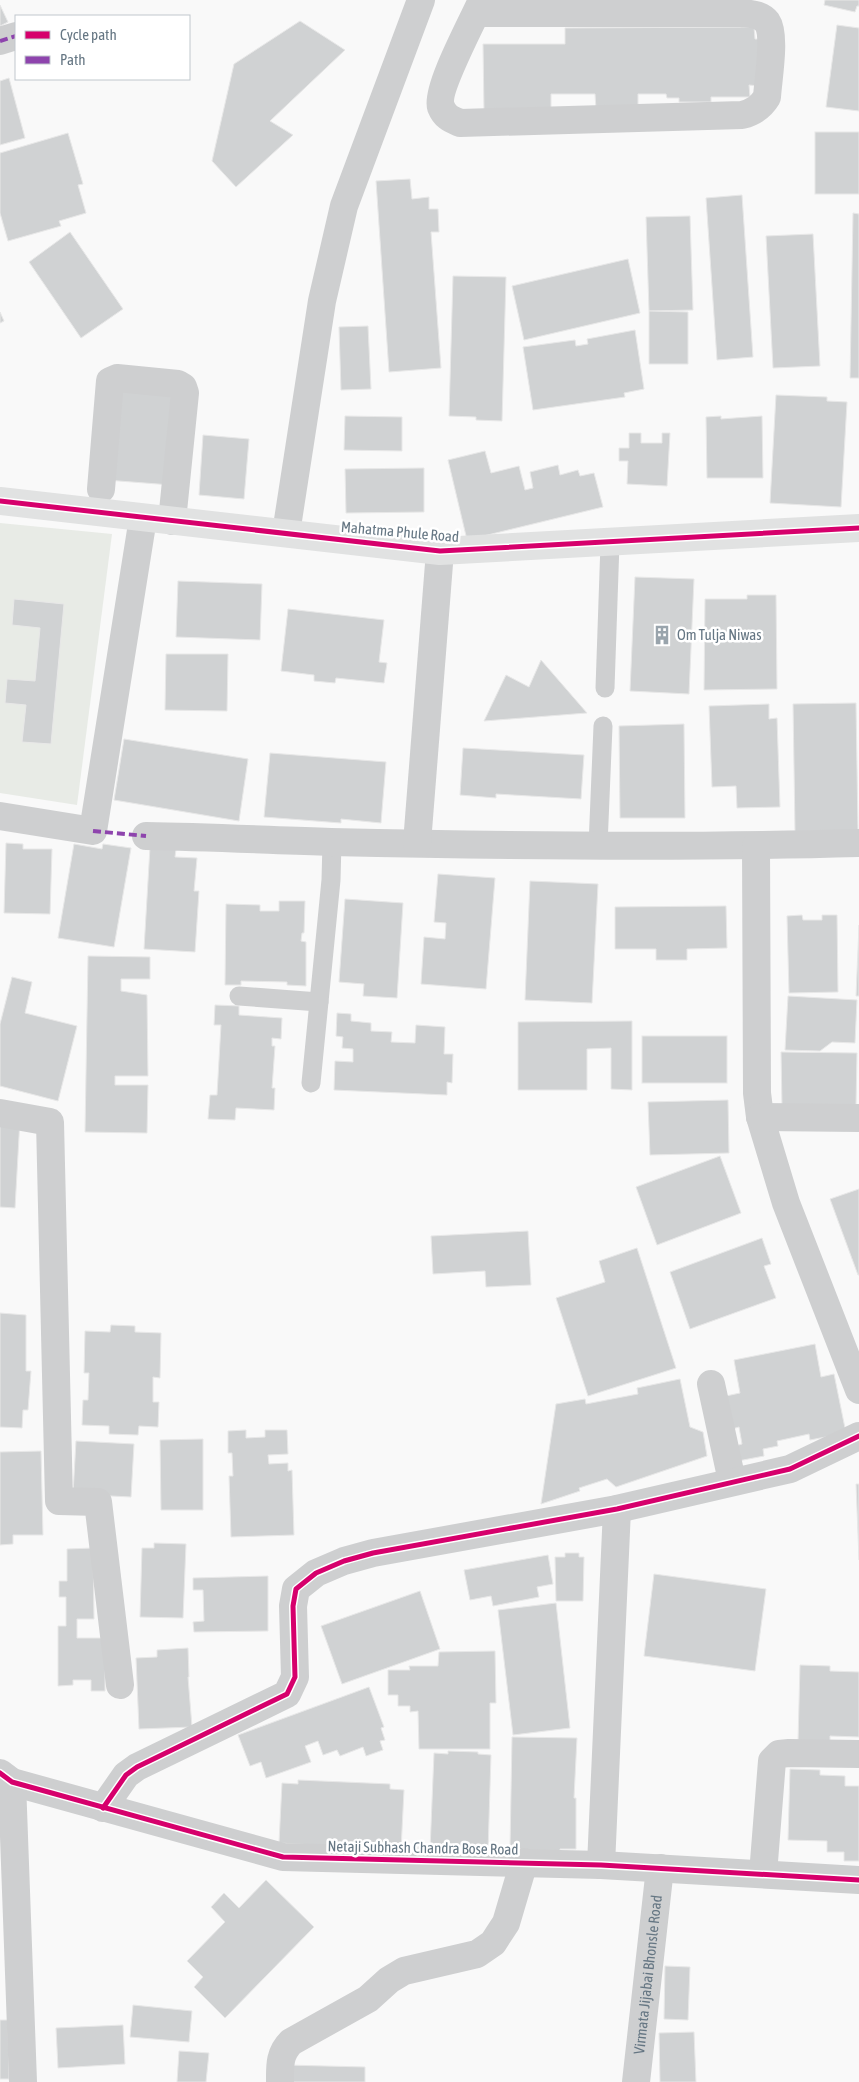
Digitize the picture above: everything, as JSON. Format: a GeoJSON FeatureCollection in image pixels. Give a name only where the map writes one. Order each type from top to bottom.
{"type":"FeatureCollection","features":[{"type":"Feature","properties":{"kind":"street"},"geometry":{"type":"LineString","coordinates":[[286,533],[322,301],[344,206],[421,0]]}},
{"type":"Feature","properties":{"kind":"street"},"geometry":{"type":"LineString","coordinates":[[479,6],[742,13],[757,15],[767,22],[771,37],[766,96],[763,104],[754,112],[742,115],[460,123],[448,118],[440,105],[441,89],[479,6]]}},
{"type":"Feature","properties":{"kind":"street"},"geometry":{"type":"LineString","coordinates":[[0,41],[15,36]]}},
{"type":"Feature","properties":{"kind":"street"},"geometry":{"type":"LineString","coordinates":[[101,489],[110,381],[117,378],[178,384],[183,387],[185,393],[172,521]]}},
{"type":"Feature","properties":{"kind":"street","name":"Mahatma Phule Road"},"geometry":{"type":"LineString","coordinates":[[0,501],[440,551],[859,528]]}},
{"type":"Feature","properties":{"kind":"street"},"geometry":{"type":"LineString","coordinates":[[0,816],[93,831],[143,518]]}},
{"type":"Feature","properties":{"kind":"street"},"geometry":{"type":"LineString","coordinates":[[416,843],[440,551]]}},
{"type":"Feature","properties":{"kind":"street"},"geometry":{"type":"LineString","coordinates":[[146,836],[332,842],[598,846],[756,846],[859,843]]}},
{"type":"Feature","properties":{"kind":"street"},"geometry":{"type":"LineString","coordinates":[[756,846],[757,1092],[760,1117],[786,1203],[859,1390]]}},
{"type":"Feature","properties":{"kind":"street"},"geometry":{"type":"LineString","coordinates":[[0,1114],[50,1122],[59,1501],[98,1502],[120,1685]]}},
{"type":"Feature","properties":{"kind":"street"},"geometry":{"type":"LineString","coordinates":[[760,1117],[859,1118]]}},
{"type":"Feature","properties":{"kind":"street"},"geometry":{"type":"LineString","coordinates":[[711,1384],[732,1481]]}},
{"type":"Feature","properties":{"kind":"street"},"geometry":{"type":"LineString","coordinates":[[103,1808],[126,1775],[137,1767],[287,1694],[295,1677],[292,1606],[296,1589],[316,1573],[344,1561],[373,1553],[617,1509],[790,1469],[859,1436]]}},
{"type":"Feature","properties":{"kind":"street"},"geometry":{"type":"LineString","coordinates":[[601,1865],[617,1509]]}},
{"type":"Feature","properties":{"kind":"street"},"geometry":{"type":"LineString","coordinates":[[762,1874],[772,1761],[779,1754],[789,1753],[859,1754]]}},
{"type":"Feature","properties":{"kind":"street"},"geometry":{"type":"LineString","coordinates":[[6,1777],[23,2082]]}},
{"type":"Feature","properties":{"kind":"street","name":"Netaji Subhash Chandra Bose Road"},"geometry":{"type":"LineString","coordinates":[[6,1777],[103,1808],[283,1857],[601,1865],[859,1880]]}},
{"type":"Feature","properties":{"kind":"street"},"geometry":{"type":"LineString","coordinates":[[280,2082],[280,2058],[284,2049],[291,2042],[368,1999],[389,1980],[404,1971],[477,1954],[493,1943],[506,1923],[524,1862]]}},
{"type":"Feature","properties":{"kind":"street","name":"Virmata Jijabai Bhonsle Road"},"geometry":{"type":"LineString","coordinates":[[636,2082],[660,1868]]}},
{"type":"Feature","properties":{"kind":"lane"},"geometry":{"type":"LineString","coordinates":[[605,688],[610,543]]}},
{"type":"Feature","properties":{"kind":"lane"},"geometry":{"type":"LineString","coordinates":[[598,846],[603,726]]}},
{"type":"Feature","properties":{"kind":"lane"},"geometry":{"type":"LineString","coordinates":[[311,1083],[331,880],[332,842]]}},
{"type":"Feature","properties":{"kind":"lane"},"geometry":{"type":"LineString","coordinates":[[239,996],[319,1002]]}},
{"type":"Feature","properties":{"kind":"shaded area"},"geometry":{"type":"Polygon","coordinates":[[[0,523],[112,534],[77,805],[0,793],[0,523]]]}},
{"type":"Feature","properties":{"kind":"building"},"geometry":{"type":"Polygon","coordinates":[[[825,0],[859,0],[859,6],[857,6],[855,12],[824,5],[825,0]]]}},
{"type":"Feature","properties":{"kind":"building"},"geometry":{"type":"Polygon","coordinates":[[[0,5],[8,22],[0,26],[0,5]]]}},
{"type":"Feature","properties":{"kind":"building"},"geometry":{"type":"Polygon","coordinates":[[[300,21],[345,50],[270,121],[293,135],[236,187],[212,161],[234,64],[300,21]]]}},
{"type":"Feature","properties":{"kind":"building"},"geometry":{"type":"Polygon","coordinates":[[[837,25],[859,28],[859,111],[826,107],[837,25]]]}},
{"type":"Feature","properties":{"kind":"building"},"geometry":{"type":"Polygon","coordinates":[[[754,27],[755,39],[759,39],[760,86],[749,85],[750,97],[711,97],[711,102],[679,102],[679,98],[667,98],[666,94],[638,94],[638,109],[596,109],[595,94],[551,94],[551,116],[484,111],[483,44],[565,44],[565,28],[754,27]]]}},
{"type":"Feature","properties":{"kind":"building"},"geometry":{"type":"Polygon","coordinates":[[[9,78],[25,138],[0,145],[0,81],[9,78]]]}},
{"type":"Feature","properties":{"kind":"building"},"geometry":{"type":"Polygon","coordinates":[[[815,132],[859,132],[859,194],[815,194],[815,132]]]}},
{"type":"Feature","properties":{"kind":"building"},"geometry":{"type":"Polygon","coordinates":[[[68,133],[83,184],[78,185],[86,213],[59,221],[61,226],[8,241],[0,213],[0,153],[68,133]]]}},
{"type":"Feature","properties":{"kind":"building"},"geometry":{"type":"Polygon","coordinates":[[[410,179],[412,199],[429,197],[429,209],[438,209],[439,232],[431,232],[441,368],[389,372],[376,181],[410,179]]]}},
{"type":"Feature","properties":{"kind":"building"},"geometry":{"type":"Polygon","coordinates":[[[742,195],[753,357],[717,360],[706,198],[742,195]]]}},
{"type":"Feature","properties":{"kind":"building"},"geometry":{"type":"Polygon","coordinates":[[[853,213],[859,214],[859,378],[850,378],[853,213]]]}},
{"type":"Feature","properties":{"kind":"building"},"geometry":{"type":"Polygon","coordinates":[[[690,216],[693,310],[649,311],[646,217],[690,216]]]}},
{"type":"Feature","properties":{"kind":"building"},"geometry":{"type":"Polygon","coordinates":[[[70,232],[123,309],[81,338],[29,262],[70,232]]]}},
{"type":"Feature","properties":{"kind":"building"},"geometry":{"type":"Polygon","coordinates":[[[813,234],[820,366],[773,368],[766,236],[813,234]]]}},
{"type":"Feature","properties":{"kind":"building"},"geometry":{"type":"Polygon","coordinates":[[[628,259],[640,313],[524,340],[512,286],[628,259]]]}},
{"type":"Feature","properties":{"kind":"building"},"geometry":{"type":"Polygon","coordinates":[[[453,276],[506,277],[502,421],[476,420],[476,417],[449,416],[453,276]]]}},
{"type":"Feature","properties":{"kind":"building"},"geometry":{"type":"Polygon","coordinates":[[[649,311],[688,312],[688,364],[649,364],[649,311]]]}},
{"type":"Feature","properties":{"kind":"building"},"geometry":{"type":"Polygon","coordinates":[[[0,312],[4,321],[0,323],[0,312]]]}},
{"type":"Feature","properties":{"kind":"building"},"geometry":{"type":"Polygon","coordinates":[[[368,326],[371,389],[341,390],[339,327],[368,326]]]}},
{"type":"Feature","properties":{"kind":"building"},"geometry":{"type":"Polygon","coordinates":[[[635,330],[644,389],[624,393],[625,397],[533,410],[523,347],[575,340],[576,346],[588,344],[587,339],[635,330]]]}},
{"type":"Feature","properties":{"kind":"building"},"geometry":{"type":"Polygon","coordinates":[[[114,388],[178,392],[171,485],[106,480],[114,388]]]}},
{"type":"Feature","properties":{"kind":"building"},"geometry":{"type":"Polygon","coordinates":[[[776,395],[827,397],[827,401],[847,402],[841,507],[770,503],[776,395]]]}},
{"type":"Feature","properties":{"kind":"building"},"geometry":{"type":"Polygon","coordinates":[[[345,416],[402,417],[402,451],[344,450],[345,416]]]}},
{"type":"Feature","properties":{"kind":"building"},"geometry":{"type":"Polygon","coordinates":[[[721,416],[721,419],[762,416],[763,478],[707,478],[706,417],[721,416]]]}},
{"type":"Feature","properties":{"kind":"building"},"geometry":{"type":"Polygon","coordinates":[[[629,433],[641,433],[641,443],[662,443],[662,433],[670,433],[667,486],[627,484],[628,461],[619,461],[619,448],[629,448],[629,433]]]}},
{"type":"Feature","properties":{"kind":"building"},"geometry":{"type":"Polygon","coordinates":[[[203,435],[249,439],[244,499],[199,495],[203,435]]]}},
{"type":"Feature","properties":{"kind":"building"},"geometry":{"type":"Polygon","coordinates":[[[485,451],[491,473],[519,466],[525,490],[533,488],[530,472],[558,465],[560,475],[578,470],[580,476],[594,473],[603,507],[467,540],[448,460],[485,451]]]}},
{"type":"Feature","properties":{"kind":"building"},"geometry":{"type":"Polygon","coordinates":[[[424,468],[424,512],[346,513],[345,469],[424,468]]]}},
{"type":"Feature","properties":{"kind":"building","name":"Om Tulja Niwas"},"geometry":{"type":"Polygon","coordinates":[[[635,577],[694,579],[689,694],[630,691],[635,577]]]}},
{"type":"Feature","properties":{"kind":"building"},"geometry":{"type":"Polygon","coordinates":[[[178,581],[262,584],[260,640],[176,637],[178,581]]]}},
{"type":"Feature","properties":{"kind":"building"},"geometry":{"type":"Polygon","coordinates":[[[747,595],[776,595],[777,689],[704,690],[705,599],[747,599],[747,595]]]}},
{"type":"Feature","properties":{"kind":"building"},"geometry":{"type":"Polygon","coordinates":[[[14,599],[64,604],[51,744],[22,742],[26,705],[5,703],[7,679],[35,681],[40,628],[12,625],[14,599]]]}},
{"type":"Feature","properties":{"kind":"building"},"geometry":{"type":"Polygon","coordinates":[[[288,609],[384,620],[379,662],[387,663],[384,683],[336,678],[335,683],[314,681],[314,675],[281,671],[288,609]]]}},
{"type":"Feature","properties":{"kind":"building"},"geometry":{"type":"Polygon","coordinates":[[[166,654],[228,654],[227,711],[165,710],[166,654]]]}},
{"type":"Feature","properties":{"kind":"building"},"geometry":{"type":"Polygon","coordinates":[[[541,660],[587,713],[484,721],[506,675],[529,687],[541,660]]]}},
{"type":"Feature","properties":{"kind":"building"},"geometry":{"type":"Polygon","coordinates":[[[856,703],[858,831],[795,832],[793,704],[856,703]]]}},
{"type":"Feature","properties":{"kind":"building"},"geometry":{"type":"Polygon","coordinates":[[[769,704],[769,719],[777,718],[780,807],[737,808],[736,786],[712,787],[709,706],[769,704]]]}},
{"type":"Feature","properties":{"kind":"building"},"geometry":{"type":"Polygon","coordinates":[[[684,724],[685,818],[620,818],[619,726],[684,724]]]}},
{"type":"Feature","properties":{"kind":"building"},"geometry":{"type":"Polygon","coordinates":[[[124,739],[248,759],[239,821],[114,800],[124,739]]]}},
{"type":"Feature","properties":{"kind":"building"},"geometry":{"type":"Polygon","coordinates":[[[463,748],[584,755],[581,799],[496,794],[496,798],[460,795],[463,748]]]}},
{"type":"Feature","properties":{"kind":"building"},"geometry":{"type":"Polygon","coordinates":[[[270,753],[386,762],[381,823],[341,819],[341,823],[264,817],[270,753]]]}},
{"type":"Feature","properties":{"kind":"building"},"geometry":{"type":"Polygon","coordinates":[[[6,843],[23,844],[23,849],[52,849],[50,914],[4,913],[6,843]]]}},
{"type":"Feature","properties":{"kind":"building"},"geometry":{"type":"Polygon","coordinates":[[[74,844],[102,849],[103,844],[131,848],[114,947],[58,938],[74,844]]]}},
{"type":"Feature","properties":{"kind":"building"},"geometry":{"type":"Polygon","coordinates":[[[150,847],[176,849],[175,857],[197,858],[194,891],[199,891],[195,952],[144,949],[150,847]]]}},
{"type":"Feature","properties":{"kind":"building"},"geometry":{"type":"Polygon","coordinates":[[[438,874],[495,878],[486,989],[421,984],[424,937],[445,939],[446,923],[434,922],[438,874]]]}},
{"type":"Feature","properties":{"kind":"building"},"geometry":{"type":"Polygon","coordinates":[[[530,881],[598,884],[592,1003],[525,1000],[530,881]]]}},
{"type":"Feature","properties":{"kind":"building"},"geometry":{"type":"Polygon","coordinates":[[[345,899],[403,903],[397,998],[363,996],[364,984],[339,982],[345,899]]]}},
{"type":"Feature","properties":{"kind":"building"},"geometry":{"type":"Polygon","coordinates":[[[279,901],[305,901],[304,933],[302,933],[301,941],[306,942],[306,986],[287,985],[287,982],[241,981],[241,985],[225,985],[226,904],[260,905],[260,911],[279,911],[279,901]]]}},
{"type":"Feature","properties":{"kind":"building"},"geometry":{"type":"Polygon","coordinates":[[[726,906],[727,948],[687,949],[687,960],[656,960],[656,949],[615,949],[615,907],[726,906]]]}},
{"type":"Feature","properties":{"kind":"building"},"geometry":{"type":"Polygon","coordinates":[[[802,915],[803,920],[822,920],[822,915],[837,915],[838,992],[789,993],[787,916],[802,915]]]}},
{"type":"Feature","properties":{"kind":"building"},"geometry":{"type":"Polygon","coordinates":[[[859,925],[859,996],[856,996],[859,925]]]}},
{"type":"Feature","properties":{"kind":"building"},"geometry":{"type":"Polygon","coordinates":[[[88,956],[150,957],[150,979],[121,979],[121,991],[147,995],[148,1076],[115,1076],[115,1085],[148,1085],[147,1133],[85,1132],[88,956]]]}},
{"type":"Feature","properties":{"kind":"building"},"geometry":{"type":"Polygon","coordinates":[[[12,977],[32,982],[25,1013],[77,1026],[58,1101],[0,1086],[0,1024],[12,977]]]}},
{"type":"Feature","properties":{"kind":"building"},"geometry":{"type":"Polygon","coordinates":[[[788,996],[857,1000],[855,1043],[832,1042],[820,1051],[785,1050],[788,996]]]}},
{"type":"Feature","properties":{"kind":"building"},"geometry":{"type":"Polygon","coordinates":[[[215,1005],[239,1006],[239,1015],[282,1018],[281,1039],[272,1038],[272,1046],[275,1046],[272,1088],[275,1088],[274,1110],[236,1108],[235,1120],[208,1119],[210,1095],[217,1095],[221,1025],[214,1025],[215,1005]]]}},
{"type":"Feature","properties":{"kind":"building"},"geometry":{"type":"Polygon","coordinates":[[[337,1013],[351,1014],[351,1021],[371,1023],[371,1031],[392,1032],[391,1042],[415,1043],[416,1025],[445,1027],[444,1054],[453,1054],[452,1083],[447,1082],[447,1095],[334,1090],[335,1061],[353,1062],[353,1049],[342,1048],[343,1037],[336,1036],[337,1013]]]}},
{"type":"Feature","properties":{"kind":"building"},"geometry":{"type":"Polygon","coordinates":[[[632,1021],[632,1090],[611,1089],[611,1048],[587,1049],[587,1090],[518,1090],[518,1022],[632,1021]]]}},
{"type":"Feature","properties":{"kind":"building"},"geometry":{"type":"Polygon","coordinates":[[[642,1036],[727,1036],[727,1083],[642,1083],[642,1036]]]}},
{"type":"Feature","properties":{"kind":"building"},"geometry":{"type":"Polygon","coordinates":[[[781,1052],[857,1053],[856,1105],[782,1106],[781,1052]]]}},
{"type":"Feature","properties":{"kind":"building"},"geometry":{"type":"Polygon","coordinates":[[[728,1100],[729,1153],[650,1155],[648,1102],[728,1100]]]}},
{"type":"Feature","properties":{"kind":"building"},"geometry":{"type":"Polygon","coordinates":[[[0,1117],[20,1119],[15,1208],[0,1207],[0,1117]]]}},
{"type":"Feature","properties":{"kind":"building"},"geometry":{"type":"Polygon","coordinates":[[[720,1156],[741,1213],[657,1245],[636,1187],[720,1156]]]}},
{"type":"Feature","properties":{"kind":"building"},"geometry":{"type":"Polygon","coordinates":[[[859,1189],[859,1275],[858,1275],[830,1199],[859,1189]]]}},
{"type":"Feature","properties":{"kind":"building"},"geometry":{"type":"Polygon","coordinates":[[[528,1231],[531,1285],[486,1287],[485,1271],[433,1274],[431,1236],[528,1231]]]}},
{"type":"Feature","properties":{"kind":"building"},"geometry":{"type":"Polygon","coordinates":[[[762,1238],[771,1264],[764,1266],[776,1298],[690,1329],[670,1272],[762,1238]]]}},
{"type":"Feature","properties":{"kind":"building"},"geometry":{"type":"Polygon","coordinates":[[[637,1248],[676,1368],[588,1396],[556,1298],[605,1282],[599,1261],[637,1248]]]}},
{"type":"Feature","properties":{"kind":"building"},"geometry":{"type":"Polygon","coordinates":[[[0,1313],[26,1315],[26,1371],[31,1371],[28,1410],[23,1410],[22,1428],[0,1427],[0,1313]]]}},
{"type":"Feature","properties":{"kind":"building"},"geometry":{"type":"Polygon","coordinates":[[[111,1325],[135,1326],[135,1332],[161,1333],[160,1378],[153,1377],[153,1402],[159,1402],[158,1427],[139,1426],[138,1435],[109,1434],[109,1426],[82,1425],[83,1400],[88,1400],[89,1373],[84,1373],[85,1331],[110,1332],[111,1325]]]}},
{"type":"Feature","properties":{"kind":"building"},"geometry":{"type":"Polygon","coordinates":[[[815,1344],[821,1377],[834,1374],[846,1433],[810,1440],[809,1434],[777,1441],[778,1446],[763,1449],[764,1456],[738,1461],[735,1446],[742,1444],[739,1427],[732,1429],[726,1396],[740,1393],[734,1360],[815,1344]]]}},
{"type":"Feature","properties":{"kind":"building"},"geometry":{"type":"Polygon","coordinates":[[[680,1379],[690,1427],[703,1432],[707,1456],[616,1487],[607,1479],[579,1488],[580,1491],[541,1504],[556,1404],[585,1399],[586,1404],[638,1394],[637,1388],[680,1379]]]}},
{"type":"Feature","properties":{"kind":"building"},"geometry":{"type":"Polygon","coordinates":[[[246,1430],[246,1438],[265,1437],[265,1430],[287,1430],[288,1454],[268,1455],[269,1464],[288,1463],[288,1471],[292,1470],[294,1535],[231,1537],[229,1476],[233,1476],[232,1453],[228,1453],[228,1431],[246,1430]]]}},
{"type":"Feature","properties":{"kind":"building"},"geometry":{"type":"Polygon","coordinates":[[[203,1439],[203,1510],[161,1510],[160,1440],[203,1439]]]}},
{"type":"Feature","properties":{"kind":"building"},"geometry":{"type":"Polygon","coordinates":[[[76,1441],[134,1444],[131,1497],[73,1494],[76,1441]]]}},
{"type":"Feature","properties":{"kind":"building"},"geometry":{"type":"Polygon","coordinates":[[[41,1451],[43,1535],[13,1535],[13,1544],[0,1545],[0,1452],[41,1451]]]}},
{"type":"Feature","properties":{"kind":"building"},"geometry":{"type":"Polygon","coordinates":[[[856,1484],[859,1484],[859,1560],[856,1484]]]}},
{"type":"Feature","properties":{"kind":"building"},"geometry":{"type":"Polygon","coordinates":[[[154,1543],[186,1544],[183,1618],[140,1617],[142,1548],[154,1548],[154,1543]]]}},
{"type":"Feature","properties":{"kind":"building"},"geometry":{"type":"Polygon","coordinates":[[[93,1548],[94,1619],[77,1619],[77,1638],[105,1638],[105,1691],[91,1691],[91,1680],[73,1680],[73,1685],[58,1686],[58,1626],[66,1626],[66,1597],[59,1597],[59,1581],[67,1581],[67,1549],[93,1548]]]}},
{"type":"Feature","properties":{"kind":"building"},"geometry":{"type":"Polygon","coordinates":[[[565,1553],[579,1553],[579,1557],[584,1557],[583,1601],[556,1601],[555,1557],[565,1557],[565,1553]]]}},
{"type":"Feature","properties":{"kind":"building"},"geometry":{"type":"Polygon","coordinates":[[[548,1555],[553,1584],[537,1587],[539,1597],[493,1606],[491,1596],[470,1600],[464,1570],[548,1555]]]}},
{"type":"Feature","properties":{"kind":"building"},"geometry":{"type":"Polygon","coordinates":[[[654,1574],[766,1589],[755,1671],[644,1656],[654,1574]]]}},
{"type":"Feature","properties":{"kind":"building"},"geometry":{"type":"Polygon","coordinates":[[[268,1576],[268,1631],[194,1632],[193,1622],[204,1621],[203,1590],[193,1590],[193,1578],[268,1576]]]}},
{"type":"Feature","properties":{"kind":"building"},"geometry":{"type":"Polygon","coordinates":[[[420,1591],[440,1649],[342,1684],[321,1626],[420,1591]]]}},
{"type":"Feature","properties":{"kind":"building"},"geometry":{"type":"Polygon","coordinates":[[[556,1603],[570,1728],[513,1735],[498,1610],[556,1603]]]}},
{"type":"Feature","properties":{"kind":"building"},"geometry":{"type":"Polygon","coordinates":[[[188,1648],[192,1727],[139,1729],[136,1658],[157,1657],[157,1650],[188,1648]]]}},
{"type":"Feature","properties":{"kind":"building"},"geometry":{"type":"Polygon","coordinates":[[[495,1651],[496,1703],[490,1703],[490,1749],[419,1749],[418,1711],[410,1712],[410,1706],[398,1706],[398,1695],[388,1695],[388,1670],[410,1670],[409,1666],[438,1666],[439,1652],[495,1651]]]}},
{"type":"Feature","properties":{"kind":"building"},"geometry":{"type":"Polygon","coordinates":[[[800,1665],[830,1666],[830,1671],[859,1672],[859,1737],[830,1736],[830,1743],[798,1742],[800,1665]]]}},
{"type":"Feature","properties":{"kind":"building"},"geometry":{"type":"Polygon","coordinates":[[[369,1687],[384,1727],[381,1728],[385,1740],[380,1741],[383,1750],[366,1756],[363,1747],[340,1756],[337,1750],[323,1755],[318,1741],[305,1746],[311,1762],[266,1778],[261,1762],[250,1766],[238,1735],[369,1687]]]}},
{"type":"Feature","properties":{"kind":"building"},"geometry":{"type":"Polygon","coordinates":[[[512,1737],[577,1738],[574,1798],[576,1798],[576,1849],[560,1849],[560,1853],[521,1853],[521,1849],[510,1848],[512,1737]]]}},
{"type":"Feature","properties":{"kind":"building"},"geometry":{"type":"Polygon","coordinates":[[[448,1751],[478,1752],[478,1754],[491,1755],[488,1853],[430,1850],[434,1753],[448,1754],[448,1751]]]}},
{"type":"Feature","properties":{"kind":"building"},"geometry":{"type":"Polygon","coordinates":[[[790,1769],[820,1770],[820,1775],[845,1776],[845,1786],[859,1786],[859,1861],[844,1861],[844,1852],[827,1852],[827,1841],[788,1840],[790,1769]]]}},
{"type":"Feature","properties":{"kind":"building"},"geometry":{"type":"Polygon","coordinates":[[[298,1780],[390,1784],[390,1789],[404,1790],[401,1850],[279,1843],[282,1783],[298,1784],[298,1780]]]}},
{"type":"Feature","properties":{"kind":"building"},"geometry":{"type":"Polygon","coordinates":[[[266,1880],[314,1927],[225,2018],[194,1987],[203,1977],[187,1961],[225,1922],[211,1907],[224,1893],[239,1908],[266,1880]]]}},
{"type":"Feature","properties":{"kind":"building"},"geometry":{"type":"Polygon","coordinates":[[[665,1966],[690,1967],[688,2020],[664,2019],[665,1966]]]}},
{"type":"Feature","properties":{"kind":"building"},"geometry":{"type":"Polygon","coordinates":[[[133,2005],[192,2011],[189,2042],[130,2037],[133,2005]]]}},
{"type":"Feature","properties":{"kind":"building"},"geometry":{"type":"Polygon","coordinates":[[[0,2020],[8,2020],[9,2079],[0,2079],[0,2020]]]}},
{"type":"Feature","properties":{"kind":"building"},"geometry":{"type":"Polygon","coordinates":[[[123,2025],[125,2064],[58,2068],[56,2028],[123,2025]]]}},
{"type":"Feature","properties":{"kind":"building"},"geometry":{"type":"Polygon","coordinates":[[[694,2032],[696,2082],[660,2082],[659,2033],[694,2032]]]}},
{"type":"Feature","properties":{"kind":"building"},"geometry":{"type":"Polygon","coordinates":[[[179,2051],[209,2053],[206,2082],[177,2082],[179,2051]]]}},
{"type":"Feature","properties":{"kind":"building"},"geometry":{"type":"Polygon","coordinates":[[[285,2065],[365,2067],[365,2082],[284,2082],[285,2065]]]}},
{"type":"Feature","properties":{"kind":"marked path"},"geometry":{"type":"LineString","coordinates":[[0,41],[15,36]]}},
{"type":"Feature","properties":{"kind":"marked path"},"geometry":{"type":"LineString","coordinates":[[93,831],[146,836]]}},
{"type":"Feature","properties":{"kind":"cycle path"},"geometry":{"type":"LineString","coordinates":[[0,501],[440,551],[859,528]]}},
{"type":"Feature","properties":{"kind":"cycle path"},"geometry":{"type":"LineString","coordinates":[[103,1808],[126,1775],[137,1767],[287,1694],[295,1677],[293,1606],[296,1589],[316,1573],[344,1561],[373,1553],[617,1509],[790,1469],[859,1436]]}},
{"type":"Feature","properties":{"kind":"cycle path"},"geometry":{"type":"LineString","coordinates":[[0,1773],[12,1782],[283,1857],[601,1865],[859,1880]]}},
{"type":"Feature","properties":{"kind":"place","name":"Om Tulja Niwas"},"geometry":{"type":"Point","coordinates":[662,635]}}]}
